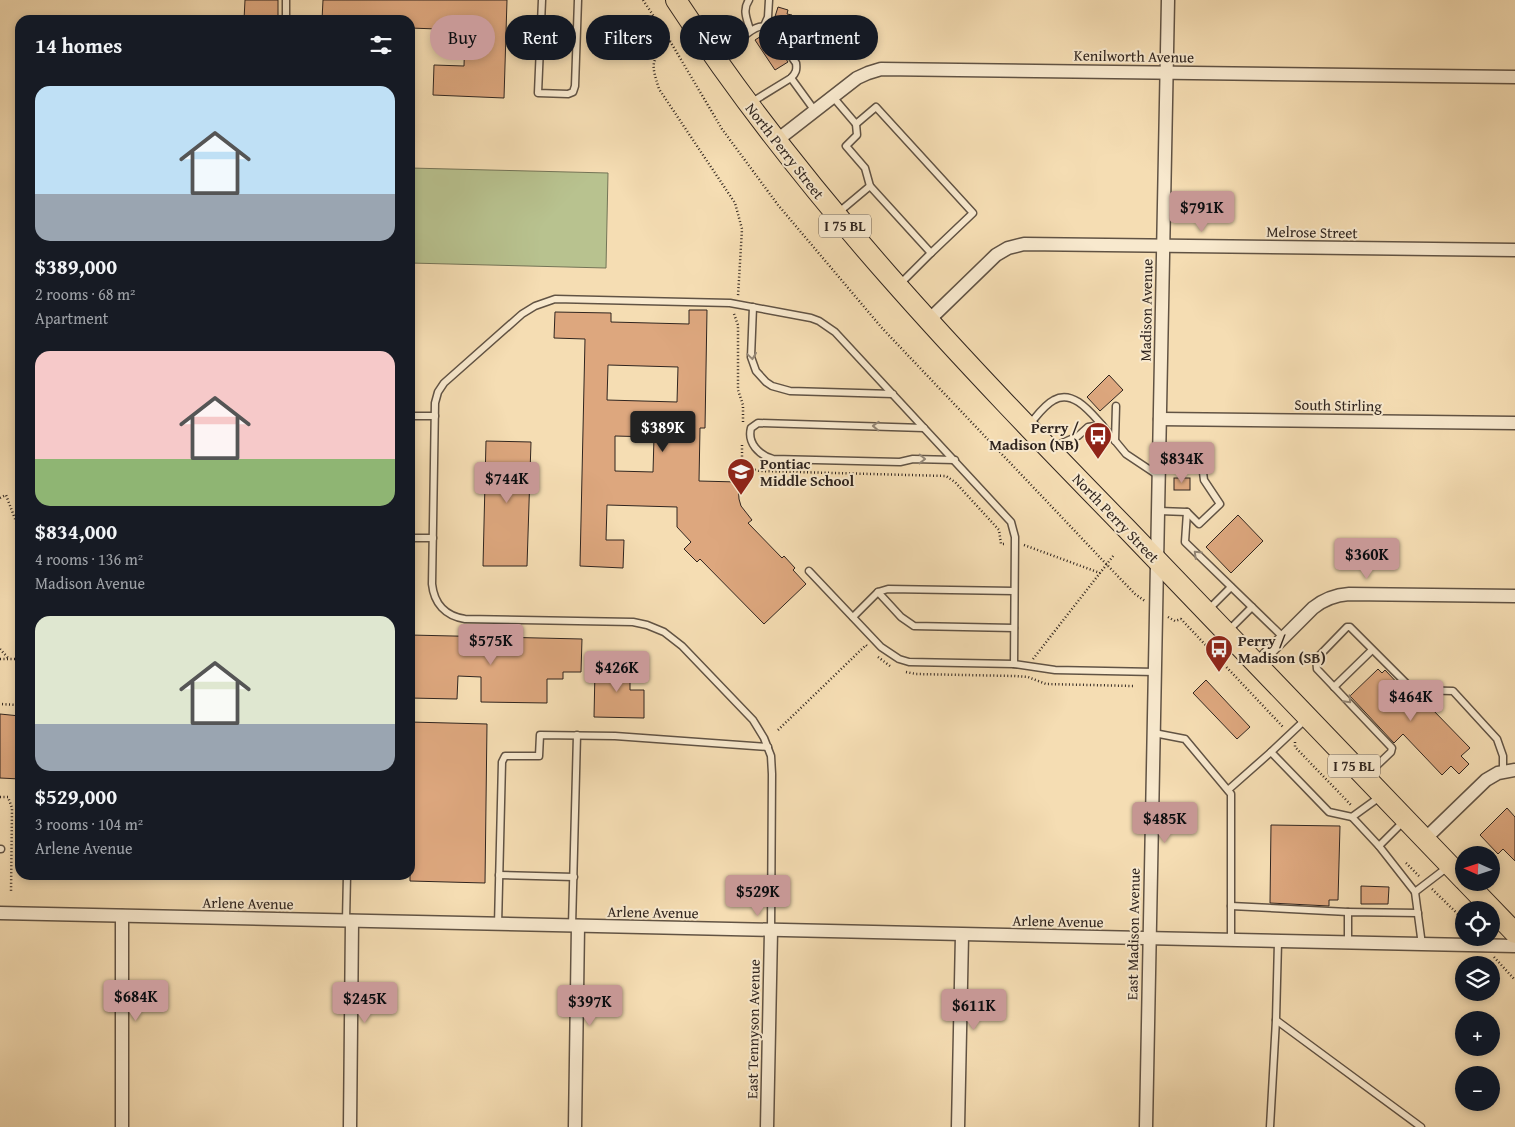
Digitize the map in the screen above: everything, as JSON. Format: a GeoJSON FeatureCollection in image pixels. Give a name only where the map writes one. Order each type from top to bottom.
{"type":"FeatureCollection","features":[{"type":"Feature","properties":{"kind":"main road","name":"North Perry Street"},"geometry":{"type":"LineString","coordinates":[[676,0],[748,104],[836,215],[897,287],[1455,871]]}},
{"type":"Feature","properties":{"kind":"main road","name":"North Perry Street"},"geometry":{"type":"LineString","coordinates":[[1474,891],[1515,933]]}},
{"type":"Feature","properties":{"kind":"street","name":"Madison Avenue"},"geometry":{"type":"LineString","coordinates":[[1158,561],[1168,0]]}},
{"type":"Feature","properties":{"kind":"street","name":"Kenilworth Avenue"},"geometry":{"type":"LineString","coordinates":[[776,140],[860,76],[881,70],[1515,77]]}},
{"type":"Feature","properties":{"kind":"street","name":"Melrose Street"},"geometry":{"type":"LineString","coordinates":[[928,321],[996,255],[1013,246],[1030,244],[1515,250]]}},
{"type":"Feature","properties":{"kind":"street","name":"South Stirling"},"geometry":{"type":"LineString","coordinates":[[1160,419],[1515,423]]}},
{"type":"Feature","properties":{"kind":"street","name":"East Madison Avenue"},"geometry":{"type":"LineString","coordinates":[[1146,1127],[1158,561]]}},
{"type":"Feature","properties":{"kind":"street"},"geometry":{"type":"LineString","coordinates":[[1257,664],[1318,604],[1342,594],[1515,596]]}},
{"type":"Feature","properties":{"kind":"street"},"geometry":{"type":"LineString","coordinates":[[1425,839],[1486,780],[1509,771]]}},
{"type":"Feature","properties":{"kind":"street","name":"Arlene Avenue"},"geometry":{"type":"LineString","coordinates":[[0,914],[1515,946]]}},
{"type":"Feature","properties":{"kind":"street"},"geometry":{"type":"LineString","coordinates":[[122,916],[122,1127]]}},
{"type":"Feature","properties":{"kind":"street"},"geometry":{"type":"LineString","coordinates":[[349,921],[350,1127]]}},
{"type":"Feature","properties":{"kind":"street"},"geometry":{"type":"LineString","coordinates":[[575,926],[575,1127]]}},
{"type":"Feature","properties":{"kind":"street","name":"East Tennyson Avenue"},"geometry":{"type":"LineString","coordinates":[[767,1127],[771,931]]}},
{"type":"Feature","properties":{"kind":"street"},"geometry":{"type":"LineString","coordinates":[[958,1127],[962,935]]}},
{"type":"Feature","properties":{"kind":"lane"},"geometry":{"type":"LineString","coordinates":[[286,0],[286,15]]}},
{"type":"Feature","properties":{"kind":"lane"},"geometry":{"type":"LineString","coordinates":[[542,0],[538,93],[568,94],[573,92],[575,86],[578,0]]}},
{"type":"Feature","properties":{"kind":"lane"},"geometry":{"type":"LineString","coordinates":[[749,0],[745,6],[745,12],[750,30]]}},
{"type":"Feature","properties":{"kind":"lane"},"geometry":{"type":"LineString","coordinates":[[767,15],[768,0]]}},
{"type":"Feature","properties":{"kind":"lane"},"geometry":{"type":"LineString","coordinates":[[718,61],[750,30],[759,26]]}},
{"type":"Feature","properties":{"kind":"lane"},"geometry":{"type":"LineString","coordinates":[[748,104],[795,74],[797,68],[794,60]]}},
{"type":"Feature","properties":{"kind":"lane"},"geometry":{"type":"LineString","coordinates":[[790,78],[815,111]]}},
{"type":"Feature","properties":{"kind":"lane"},"geometry":{"type":"LineString","coordinates":[[833,97],[856,124],[857,135],[846,146],[865,168],[870,186],[931,253]]}},
{"type":"Feature","properties":{"kind":"lane"},"geometry":{"type":"LineString","coordinates":[[856,124],[876,107],[973,213],[897,287]]}},
{"type":"Feature","properties":{"kind":"lane"},"geometry":{"type":"LineString","coordinates":[[836,215],[870,186]]}},
{"type":"Feature","properties":{"kind":"lane"},"geometry":{"type":"LineString","coordinates":[[771,931],[772,774],[768,747],[753,720],[682,646],[670,636],[657,629],[633,622],[465,619],[448,613],[438,605],[433,591],[434,416],[436,397],[444,383],[522,314],[545,302],[563,298],[736,304],[811,318],[828,326],[955,460],[1010,522],[1015,537],[1014,664]]}},
{"type":"Feature","properties":{"kind":"lane"},"geometry":{"type":"LineString","coordinates":[[752,307],[751,357],[756,371],[766,382],[780,389],[790,391],[893,394]]}},
{"type":"Feature","properties":{"kind":"lane"},"geometry":{"type":"LineString","coordinates":[[1028,426],[1052,401],[1064,398],[1074,400],[1086,408],[1126,454],[1160,476]]}},
{"type":"Feature","properties":{"kind":"lane"},"geometry":{"type":"LineString","coordinates":[[1115,441],[1116,406]]}},
{"type":"Feature","properties":{"kind":"lane"},"geometry":{"type":"LineString","coordinates":[[415,416],[434,416]]}},
{"type":"Feature","properties":{"kind":"lane"},"geometry":{"type":"LineString","coordinates":[[924,428],[758,423],[751,428],[750,435],[758,452],[763,456],[773,459],[900,462],[913,459],[955,460]]}},
{"type":"Feature","properties":{"kind":"lane"},"geometry":{"type":"LineString","coordinates":[[1050,449],[1078,436],[1088,427],[1102,425]]}},
{"type":"Feature","properties":{"kind":"lane"},"geometry":{"type":"LineString","coordinates":[[1159,511],[1187,512],[1199,524],[1220,504],[1204,480],[1201,458],[1160,455]]}},
{"type":"Feature","properties":{"kind":"lane"},"geometry":{"type":"LineString","coordinates":[[1187,512],[1185,542],[1284,638]]}},
{"type":"Feature","properties":{"kind":"lane"},"geometry":{"type":"LineString","coordinates":[[415,538],[433,538]]}},
{"type":"Feature","properties":{"kind":"lane"},"geometry":{"type":"LineString","coordinates":[[809,571],[881,647],[899,659],[910,662],[1014,664],[1055,670],[1156,672]]}},
{"type":"Feature","properties":{"kind":"lane"},"geometry":{"type":"LineString","coordinates":[[1206,612],[1231,587]]}},
{"type":"Feature","properties":{"kind":"lane"},"geometry":{"type":"LineString","coordinates":[[853,618],[878,592],[888,590],[1014,591]]}},
{"type":"Feature","properties":{"kind":"lane"},"geometry":{"type":"LineString","coordinates":[[878,592],[901,618],[914,626],[1014,628]]}},
{"type":"Feature","properties":{"kind":"lane"},"geometry":{"type":"LineString","coordinates":[[1226,633],[1252,607]]}},
{"type":"Feature","properties":{"kind":"lane"},"geometry":{"type":"LineString","coordinates":[[1365,777],[1391,752],[1392,748],[1317,669],[1316,659],[1347,627],[1350,627],[1413,690],[1454,691],[1497,739],[1509,771]]}},
{"type":"Feature","properties":{"kind":"lane"},"geometry":{"type":"LineString","coordinates":[[1334,687],[1372,650]]}},
{"type":"Feature","properties":{"kind":"lane"},"geometry":{"type":"LineString","coordinates":[[1228,790],[1308,718]]}},
{"type":"Feature","properties":{"kind":"lane"},"geometry":{"type":"LineString","coordinates":[[1154,733],[1185,739],[1231,794],[1231,941]]}},
{"type":"Feature","properties":{"kind":"lane"},"geometry":{"type":"LineString","coordinates":[[498,925],[503,758],[508,755],[539,756],[540,735],[625,736],[768,747]]}},
{"type":"Feature","properties":{"kind":"lane"},"geometry":{"type":"LineString","coordinates":[[575,926],[574,877],[577,735]]}},
{"type":"Feature","properties":{"kind":"lane"},"geometry":{"type":"LineString","coordinates":[[1272,752],[1329,812],[1355,814],[1382,795]]}},
{"type":"Feature","properties":{"kind":"lane"},"geometry":{"type":"LineString","coordinates":[[1355,814],[1415,892],[1422,945]]}},
{"type":"Feature","properties":{"kind":"lane"},"geometry":{"type":"LineString","coordinates":[[1379,846],[1406,819]]}},
{"type":"Feature","properties":{"kind":"lane"},"geometry":{"type":"LineString","coordinates":[[499,876],[574,877]]}},
{"type":"Feature","properties":{"kind":"lane"},"geometry":{"type":"LineString","coordinates":[[1415,892],[1426,883],[1455,877]]}},
{"type":"Feature","properties":{"kind":"lane"},"geometry":{"type":"LineString","coordinates":[[347,880],[349,921]]}},
{"type":"Feature","properties":{"kind":"lane"},"geometry":{"type":"LineString","coordinates":[[1231,906],[1348,912],[1418,913]]}},
{"type":"Feature","properties":{"kind":"lane"},"geometry":{"type":"LineString","coordinates":[[1348,912],[1348,943]]}},
{"type":"Feature","properties":{"kind":"lane"},"geometry":{"type":"LineString","coordinates":[[1270,1127],[1278,942]]}},
{"type":"Feature","properties":{"kind":"lane"},"geometry":{"type":"LineString","coordinates":[[1276,1020],[1420,1127]]}},
{"type":"Feature","properties":{"kind":"path"},"geometry":{"type":"LineString","coordinates":[[643,0],[653,15]]}},
{"type":"Feature","properties":{"kind":"path"},"geometry":{"type":"LineString","coordinates":[[670,41],[722,129],[784,212],[882,328],[1135,594]]}},
{"type":"Feature","properties":{"kind":"path"},"geometry":{"type":"LineString","coordinates":[[654,60],[652,68],[659,89],[735,203],[742,229],[736,304]]}},
{"type":"Feature","properties":{"kind":"path"},"geometry":{"type":"LineString","coordinates":[[0,498],[6,495],[15,519]]}},
{"type":"Feature","properties":{"kind":"path"},"geometry":{"type":"LineString","coordinates":[[1027,666],[1114,555]]}},
{"type":"Feature","properties":{"kind":"path"},"geometry":{"type":"LineString","coordinates":[[1175,621],[1181,619],[1291,734],[1294,738],[1295,747],[1355,814]]}},
{"type":"Feature","properties":{"kind":"path"},"geometry":{"type":"LineString","coordinates":[[778,730],[866,645],[871,651]]}},
{"type":"Feature","properties":{"kind":"path"},"geometry":{"type":"LineString","coordinates":[[0,649],[10,659]]}},
{"type":"Feature","properties":{"kind":"path"},"geometry":{"type":"LineString","coordinates":[[877,656],[890,666]]}},
{"type":"Feature","properties":{"kind":"path"},"geometry":{"type":"LineString","coordinates":[[0,659],[15,659]]}},
{"type":"Feature","properties":{"kind":"path"},"geometry":{"type":"LineString","coordinates":[[898,670],[916,674],[1028,677],[1046,684],[1133,686]]}},
{"type":"Feature","properties":{"kind":"path"},"geometry":{"type":"LineString","coordinates":[[0,704],[15,705]]}},
{"type":"Feature","properties":{"kind":"path"},"geometry":{"type":"LineString","coordinates":[[0,797],[8,797],[12,808],[11,892]]}},
{"type":"Feature","properties":{"kind":"path"},"geometry":{"type":"LineString","coordinates":[[1404,861],[1455,911]]}},
{"type":"Feature","properties":{"kind":"path"},"geometry":{"type":"LineString","coordinates":[[1500,965],[1515,980]]}},
{"type":"Feature","properties":{"kind":"green space"},"geometry":{"type":"Polygon","coordinates":[[[415,168],[608,173],[606,268],[415,263],[415,168]]]}},
{"type":"Feature","properties":{"kind":"building"},"geometry":{"type":"Polygon","coordinates":[[[245,0],[278,0],[278,15],[244,15],[245,0]]]}},
{"type":"Feature","properties":{"kind":"building"},"geometry":{"type":"Polygon","coordinates":[[[323,0],[507,0],[507,15],[505,15],[504,98],[433,95],[434,65],[464,66],[464,60],[495,60],[495,15],[430,15],[430,29],[415,28],[415,15],[322,15],[323,0]]]}},
{"type":"Feature","properties":{"kind":"building"},"geometry":{"type":"Polygon","coordinates":[[[778,7],[788,10],[787,14],[792,15],[776,15],[778,7]]]}},
{"type":"Feature","properties":{"kind":"building"},"geometry":{"type":"Polygon","coordinates":[[[759,37],[759,46],[755,40],[759,37]]]}},
{"type":"Feature","properties":{"kind":"building"},"geometry":{"type":"Polygon","coordinates":[[[768,60],[787,60],[788,62],[775,70],[768,60]]]}},
{"type":"Feature","properties":{"kind":"building"},"geometry":{"type":"Polygon","coordinates":[[[689,310],[707,310],[705,428],[700,428],[699,481],[738,482],[741,506],[752,520],[748,523],[782,558],[784,556],[795,568],[793,570],[806,584],[764,624],[700,559],[697,562],[684,549],[691,542],[677,527],[677,507],[607,505],[606,540],[624,540],[623,568],[580,566],[585,339],[554,338],[555,312],[611,313],[611,322],[689,324],[689,310]],[[608,365],[607,400],[677,402],[678,367],[608,365]],[[615,436],[615,471],[653,472],[654,437],[615,436]]]}},
{"type":"Feature","properties":{"kind":"building"},"geometry":{"type":"Polygon","coordinates":[[[1109,375],[1123,390],[1100,411],[1087,397],[1109,375]]]}},
{"type":"Feature","properties":{"kind":"building"},"geometry":{"type":"Polygon","coordinates":[[[486,441],[531,442],[527,566],[483,566],[486,441]]]}},
{"type":"Feature","properties":{"kind":"building"},"geometry":{"type":"Polygon","coordinates":[[[1174,478],[1190,478],[1190,490],[1174,490],[1174,478]]]}},
{"type":"Feature","properties":{"kind":"building"},"geometry":{"type":"Polygon","coordinates":[[[1238,515],[1263,541],[1231,573],[1206,547],[1238,515]]]}},
{"type":"Feature","properties":{"kind":"building"},"geometry":{"type":"Polygon","coordinates":[[[415,635],[582,639],[581,672],[563,672],[563,679],[547,679],[547,703],[481,702],[481,677],[458,676],[457,699],[415,698],[415,635]]]}},
{"type":"Feature","properties":{"kind":"building"},"geometry":{"type":"Polygon","coordinates":[[[619,656],[630,656],[630,690],[644,690],[644,718],[594,717],[595,670],[619,670],[619,656]]]}},
{"type":"Feature","properties":{"kind":"building"},"geometry":{"type":"Polygon","coordinates":[[[1378,669],[1382,673],[1385,670],[1425,712],[1430,707],[1470,748],[1461,756],[1469,764],[1459,774],[1451,766],[1442,775],[1403,734],[1394,743],[1350,696],[1378,669]]]}},
{"type":"Feature","properties":{"kind":"building"},"geometry":{"type":"Polygon","coordinates":[[[1206,680],[1250,727],[1237,739],[1193,693],[1206,680]]]}},
{"type":"Feature","properties":{"kind":"building"},"geometry":{"type":"Polygon","coordinates":[[[0,714],[15,716],[15,779],[0,778],[0,714]]]}},
{"type":"Feature","properties":{"kind":"building"},"geometry":{"type":"Polygon","coordinates":[[[415,722],[487,724],[485,883],[410,881],[415,880],[415,722]]]}},
{"type":"Feature","properties":{"kind":"building"},"geometry":{"type":"Polygon","coordinates":[[[1507,808],[1515,817],[1515,861],[1503,849],[1500,852],[1500,846],[1490,846],[1480,835],[1507,808]]]}},
{"type":"Feature","properties":{"kind":"building"},"geometry":{"type":"Polygon","coordinates":[[[1271,825],[1340,826],[1338,900],[1329,900],[1329,906],[1270,903],[1271,825]]]}},
{"type":"Feature","properties":{"kind":"building"},"geometry":{"type":"Polygon","coordinates":[[[1361,886],[1389,887],[1388,904],[1361,904],[1361,886]]]}},
{"type":"Feature","properties":{"kind":"place","name":"Perry / Madison (NB)"},"geometry":{"type":"Point","coordinates":[1098,460]}},
{"type":"Feature","properties":{"kind":"place","name":"Pontiac Middle School"},"geometry":{"type":"Point","coordinates":[741,496]}},
{"type":"Feature","properties":{"kind":"place","name":"Perry / Madison (SB)"},"geometry":{"type":"Point","coordinates":[1219,673]}}]}
